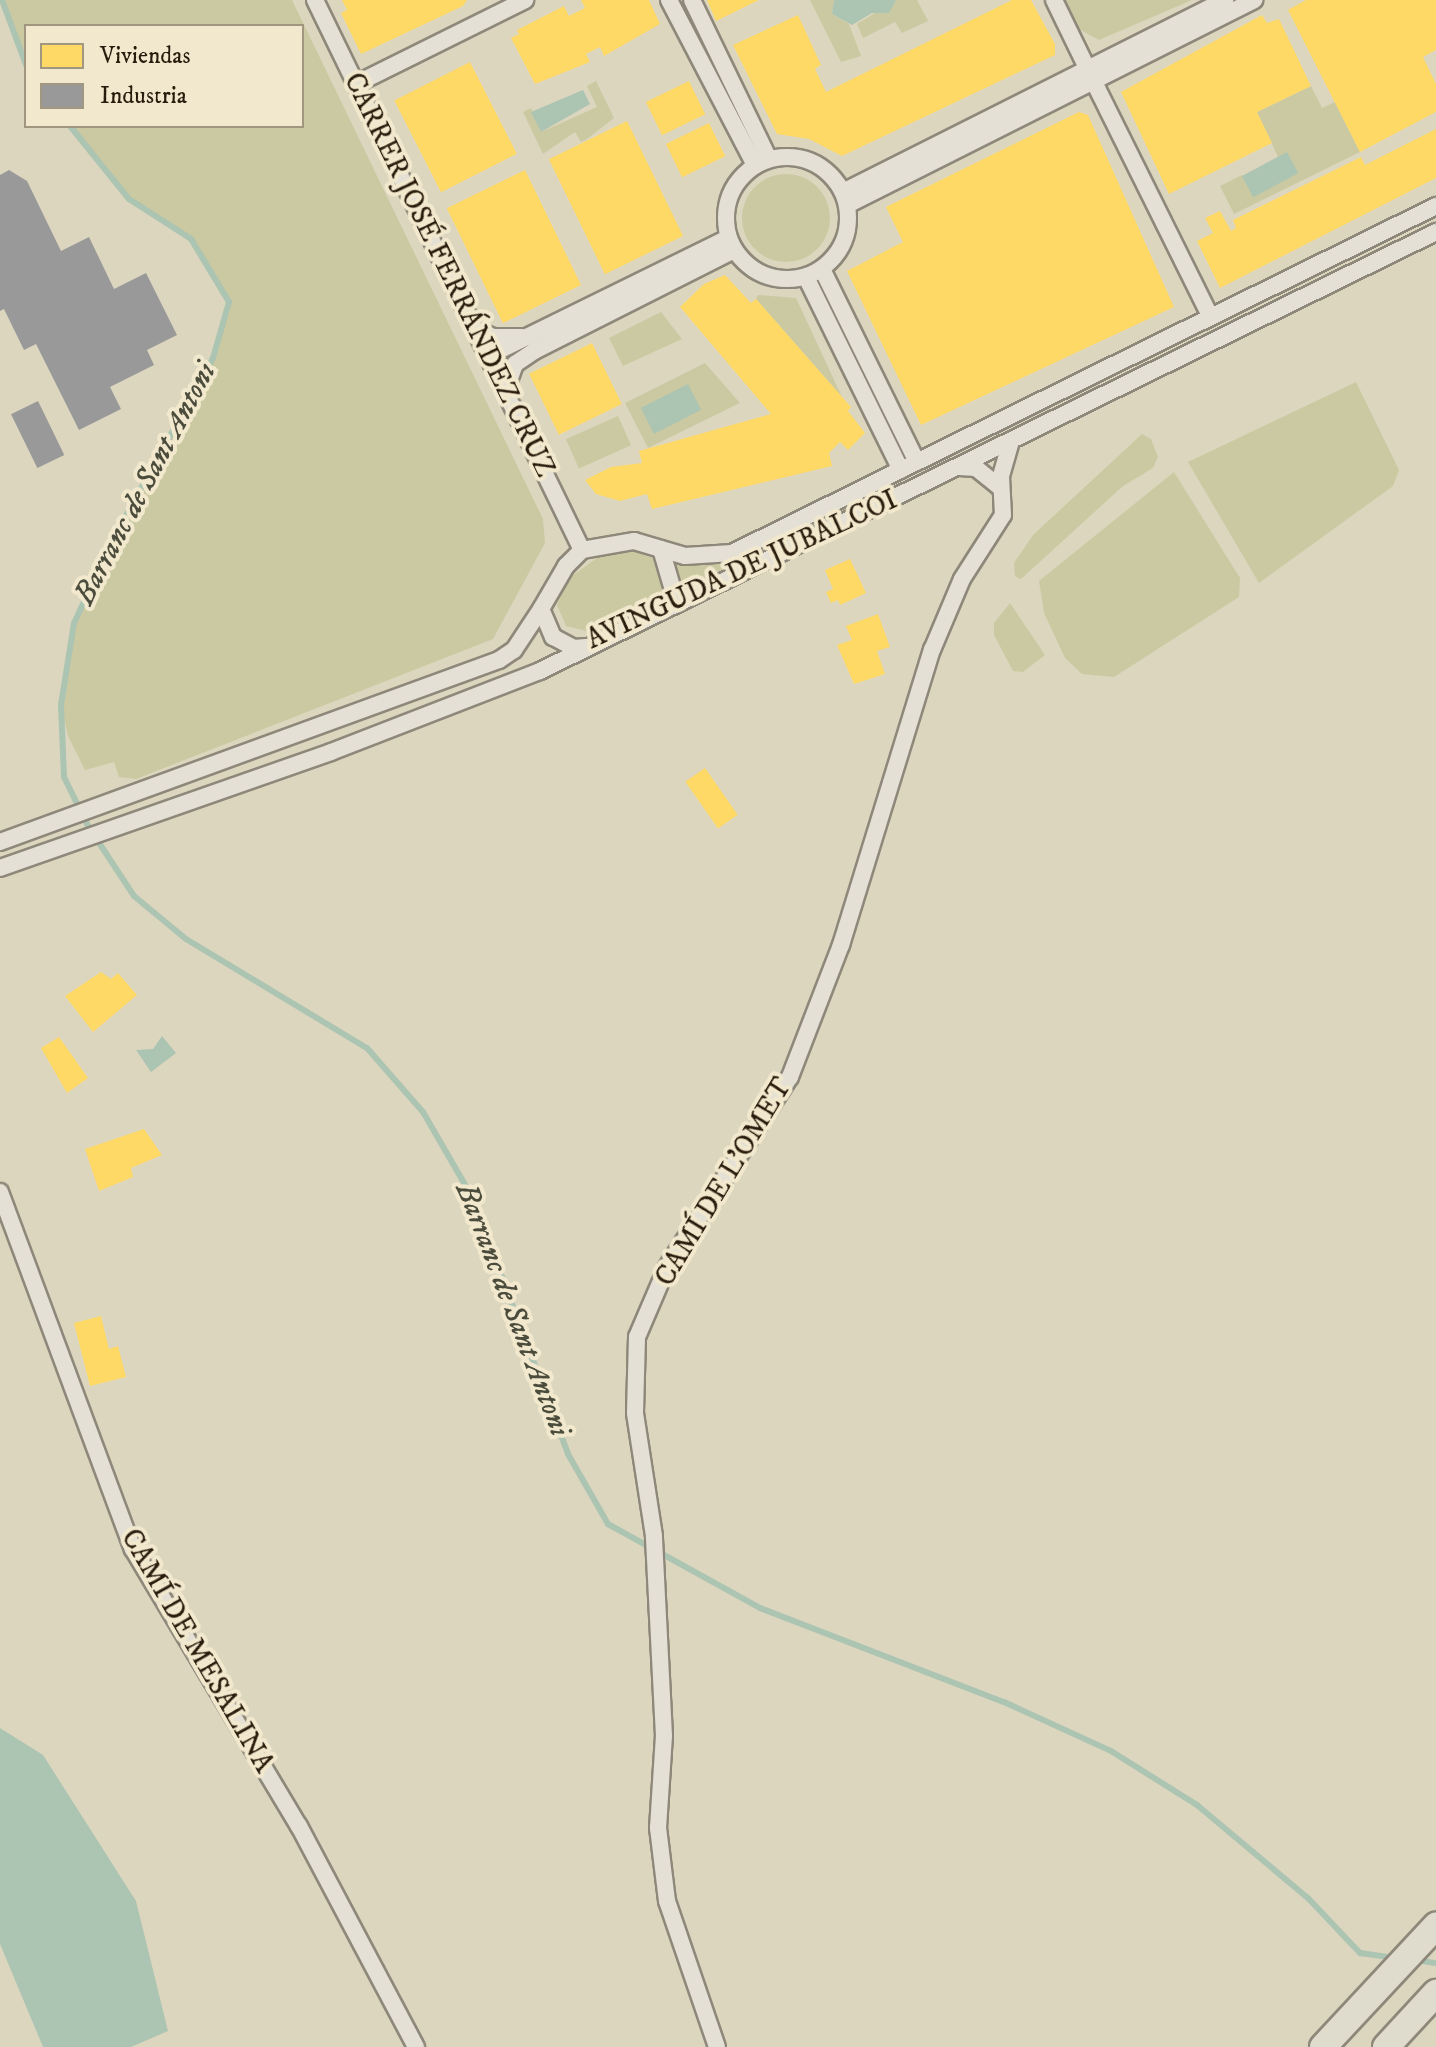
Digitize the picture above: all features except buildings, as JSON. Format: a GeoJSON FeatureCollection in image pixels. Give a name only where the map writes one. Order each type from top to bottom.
{"type":"FeatureCollection","features":[{"type":"Feature","properties":{"kind":"main road"},"geometry":{"type":"LineString","coordinates":[[1330,2040],[1436,1926]]}},
{"type":"Feature","properties":{"kind":"main road"},"geometry":{"type":"LineString","coordinates":[[1386,2047],[1436,1993]]}},
{"type":"Feature","properties":{"kind":"street","name":"CARRER JOSÉ FERRÁNDEZ CRUZ"},"geometry":{"type":"LineString","coordinates":[[315,0],[582,550]]}},
{"type":"Feature","properties":{"kind":"street"},"geometry":{"type":"LineString","coordinates":[[356,84],[525,0]]}},
{"type":"Feature","properties":{"kind":"street"},"geometry":{"type":"LineString","coordinates":[[669,0],[762,162]]}},
{"type":"Feature","properties":{"kind":"street"},"geometry":{"type":"LineString","coordinates":[[692,0],[762,162]]}},
{"type":"Feature","properties":{"kind":"street"},"geometry":{"type":"LineString","coordinates":[[1054,0],[1210,316]]}},
{"type":"Feature","properties":{"kind":"street"},"geometry":{"type":"LineString","coordinates":[[845,199],[1090,74],[1225,0]]}},
{"type":"Feature","properties":{"kind":"street"},"geometry":{"type":"LineString","coordinates":[[1090,74],[1254,0]]}},
{"type":"Feature","properties":{"kind":"street"},"geometry":{"type":"LineString","coordinates":[[803,159],[818,165],[845,199],[842,246],[822,269],[806,277],[765,276],[731,244],[729,196],[762,162],[803,159]]}},
{"type":"Feature","properties":{"kind":"street","name":"AVINGUDA DE JUBALCOI"},"geometry":{"type":"LineString","coordinates":[[582,550],[634,541],[685,556],[732,553],[1436,206]]}},
{"type":"Feature","properties":{"kind":"street","name":"AVINGUDA DE JUBALCOI"},"geometry":{"type":"LineString","coordinates":[[541,609],[548,629],[562,644],[587,647],[1436,232]]}},
{"type":"Feature","properties":{"kind":"street"},"geometry":{"type":"LineString","coordinates":[[488,356],[731,244]]}},
{"type":"Feature","properties":{"kind":"street"},"geometry":{"type":"LineString","coordinates":[[506,389],[515,364],[534,351],[731,244]]}},
{"type":"Feature","properties":{"kind":"street"},"geometry":{"type":"LineString","coordinates":[[822,269],[917,462]]}},
{"type":"Feature","properties":{"kind":"street"},"geometry":{"type":"LineString","coordinates":[[806,277],[901,470]]}},
{"type":"Feature","properties":{"kind":"street"},"geometry":{"type":"LineString","coordinates":[[476,330],[493,337],[527,336]]}},
{"type":"Feature","properties":{"kind":"street","name":"CAMÍ DE L'OMET"},"geometry":{"type":"LineString","coordinates":[[717,2047],[667,1901],[658,1828],[664,1736],[654,1536],[635,1413],[637,1337],[667,1267],[790,1077],[841,945],[932,650],[962,579],[1003,515],[1001,488],[1011,440]]}},
{"type":"Feature","properties":{"kind":"street"},"geometry":{"type":"LineString","coordinates":[[957,467],[976,468],[1001,488]]}},
{"type":"Feature","properties":{"kind":"street"},"geometry":{"type":"LineString","coordinates":[[661,549],[673,590],[668,608]]}},
{"type":"Feature","properties":{"kind":"street"},"geometry":{"type":"LineString","coordinates":[[0,842],[142,794],[499,660],[514,650],[566,566],[582,550]]}},
{"type":"Feature","properties":{"kind":"street"},"geometry":{"type":"LineString","coordinates":[[0,868],[462,703],[587,647]]}},
{"type":"Feature","properties":{"kind":"street","name":"CAMÍ DE MESALINA"},"geometry":{"type":"LineString","coordinates":[[0,1192],[133,1549],[299,1826],[416,2047]]}},
{"type":"Feature","properties":{"kind":"shaded area"},"geometry":{"type":"Polygon","coordinates":[[[2,0],[292,0],[304,24],[24,24],[24,60],[2,0]]]}},
{"type":"Feature","properties":{"kind":"shaded area"},"geometry":{"type":"Polygon","coordinates":[[[810,0],[834,0],[832,14],[849,24],[861,56],[841,62],[810,0]]]}},
{"type":"Feature","properties":{"kind":"shaded area"},"geometry":{"type":"Polygon","coordinates":[[[834,0],[896,0],[889,13],[872,13],[852,25],[832,14],[834,0]]]}},
{"type":"Feature","properties":{"kind":"shaded area"},"geometry":{"type":"Polygon","coordinates":[[[896,0],[917,0],[928,21],[902,33],[895,22],[863,38],[857,24],[896,0]]]}},
{"type":"Feature","properties":{"kind":"shaded area"},"geometry":{"type":"Polygon","coordinates":[[[1061,0],[1192,0],[1099,40],[1075,27],[1061,0]]]}},
{"type":"Feature","properties":{"kind":"shaded area"},"geometry":{"type":"Polygon","coordinates":[[[304,25],[543,519],[545,543],[493,639],[136,779],[119,777],[114,762],[85,770],[68,736],[61,705],[74,623],[114,537],[213,358],[229,302],[191,239],[129,199],[72,128],[304,128],[304,25]]]}},
{"type":"Feature","properties":{"kind":"shaded area"},"geometry":{"type":"Polygon","coordinates":[[[596,81],[614,118],[587,139],[581,142],[575,132],[543,154],[523,112],[531,108],[541,132],[597,107],[587,86],[596,81]]]}},
{"type":"Feature","properties":{"kind":"shaded area"},"geometry":{"type":"Polygon","coordinates":[[[1311,86],[1322,108],[1335,102],[1360,152],[1234,214],[1220,186],[1242,175],[1253,195],[1278,157],[1257,112],[1311,86]]]}},
{"type":"Feature","properties":{"kind":"shaded area"},"geometry":{"type":"Polygon","coordinates":[[[583,90],[590,104],[541,132],[531,112],[583,90]]]}},
{"type":"Feature","properties":{"kind":"shaded area"},"geometry":{"type":"Polygon","coordinates":[[[1287,152],[1298,173],[1253,197],[1242,176],[1287,152]]]}},
{"type":"Feature","properties":{"kind":"shaded area"},"geometry":{"type":"Polygon","coordinates":[[[786,174],[811,181],[823,193],[830,218],[823,243],[811,255],[786,262],[761,255],[749,243],[742,218],[749,193],[761,181],[786,174]]]}},
{"type":"Feature","properties":{"kind":"shaded area"},"geometry":{"type":"Polygon","coordinates":[[[758,295],[796,298],[842,397],[756,299],[758,295]]]}},
{"type":"Feature","properties":{"kind":"shaded area"},"geometry":{"type":"Polygon","coordinates":[[[661,312],[682,339],[623,366],[609,338],[661,312]]]}},
{"type":"Feature","properties":{"kind":"shaded area"},"geometry":{"type":"Polygon","coordinates":[[[705,363],[740,403],[648,448],[625,403],[705,363]]]}},
{"type":"Feature","properties":{"kind":"shaded area"},"geometry":{"type":"Polygon","coordinates":[[[1356,382],[1399,470],[1393,486],[1259,583],[1188,462],[1356,382]]]}},
{"type":"Feature","properties":{"kind":"shaded area"},"geometry":{"type":"Polygon","coordinates":[[[688,384],[701,410],[654,434],[641,408],[688,384]]]}},
{"type":"Feature","properties":{"kind":"shaded area"},"geometry":{"type":"Polygon","coordinates":[[[618,416],[631,445],[579,468],[566,439],[618,416]]]}},
{"type":"Feature","properties":{"kind":"shaded area"},"geometry":{"type":"Polygon","coordinates":[[[1142,434],[1151,439],[1158,457],[1153,468],[1123,486],[1021,579],[1015,576],[1014,563],[1033,535],[1142,434]]]}},
{"type":"Feature","properties":{"kind":"shaded area"},"geometry":{"type":"Polygon","coordinates":[[[1174,472],[1240,578],[1239,597],[1114,677],[1082,674],[1065,658],[1044,613],[1039,581],[1174,472]]]}},
{"type":"Feature","properties":{"kind":"shaded area"},"geometry":{"type":"Polygon","coordinates":[[[863,498],[861,502],[679,591],[675,561],[718,563],[863,498]]]}},
{"type":"Feature","properties":{"kind":"shaded area"},"geometry":{"type":"Polygon","coordinates":[[[629,550],[653,558],[662,572],[662,596],[594,633],[566,626],[557,605],[569,578],[597,558],[629,550]]]}},
{"type":"Feature","properties":{"kind":"shaded area"},"geometry":{"type":"Polygon","coordinates":[[[1010,603],[1045,655],[1023,672],[1013,671],[994,635],[994,623],[1010,603]]]}},
{"type":"Feature","properties":{"kind":"shaded area"},"geometry":{"type":"Polygon","coordinates":[[[162,1036],[176,1053],[151,1072],[136,1050],[153,1049],[162,1036]]]}},
{"type":"Feature","properties":{"kind":"shaded area"},"geometry":{"type":"Polygon","coordinates":[[[0,1728],[43,1755],[136,1901],[168,2031],[131,2047],[43,2047],[0,1944],[0,1728]]]}},
{"type":"Feature","properties":{"kind":"waterway","name":"Barranc de Sant Antoni"},"geometry":{"type":"LineString","coordinates":[[2,0],[24,60]]}},
{"type":"Feature","properties":{"kind":"waterway","name":"Barranc de Sant Antoni"},"geometry":{"type":"LineString","coordinates":[[72,128],[129,199],[191,239],[229,302],[213,358],[114,537],[74,623],[61,705],[64,777],[88,826],[134,896],[186,939],[367,1048],[423,1112],[472,1197],[568,1454],[608,1524],[760,1608],[1004,1702],[1111,1751],[1197,1805],[1308,1898],[1360,1953],[1397,1958]]}},
{"type":"Feature","properties":{"kind":"waterway","name":"Barranc de Sant Antoni"},"geometry":{"type":"LineString","coordinates":[[1416,1960],[1436,1963]]}}]}
